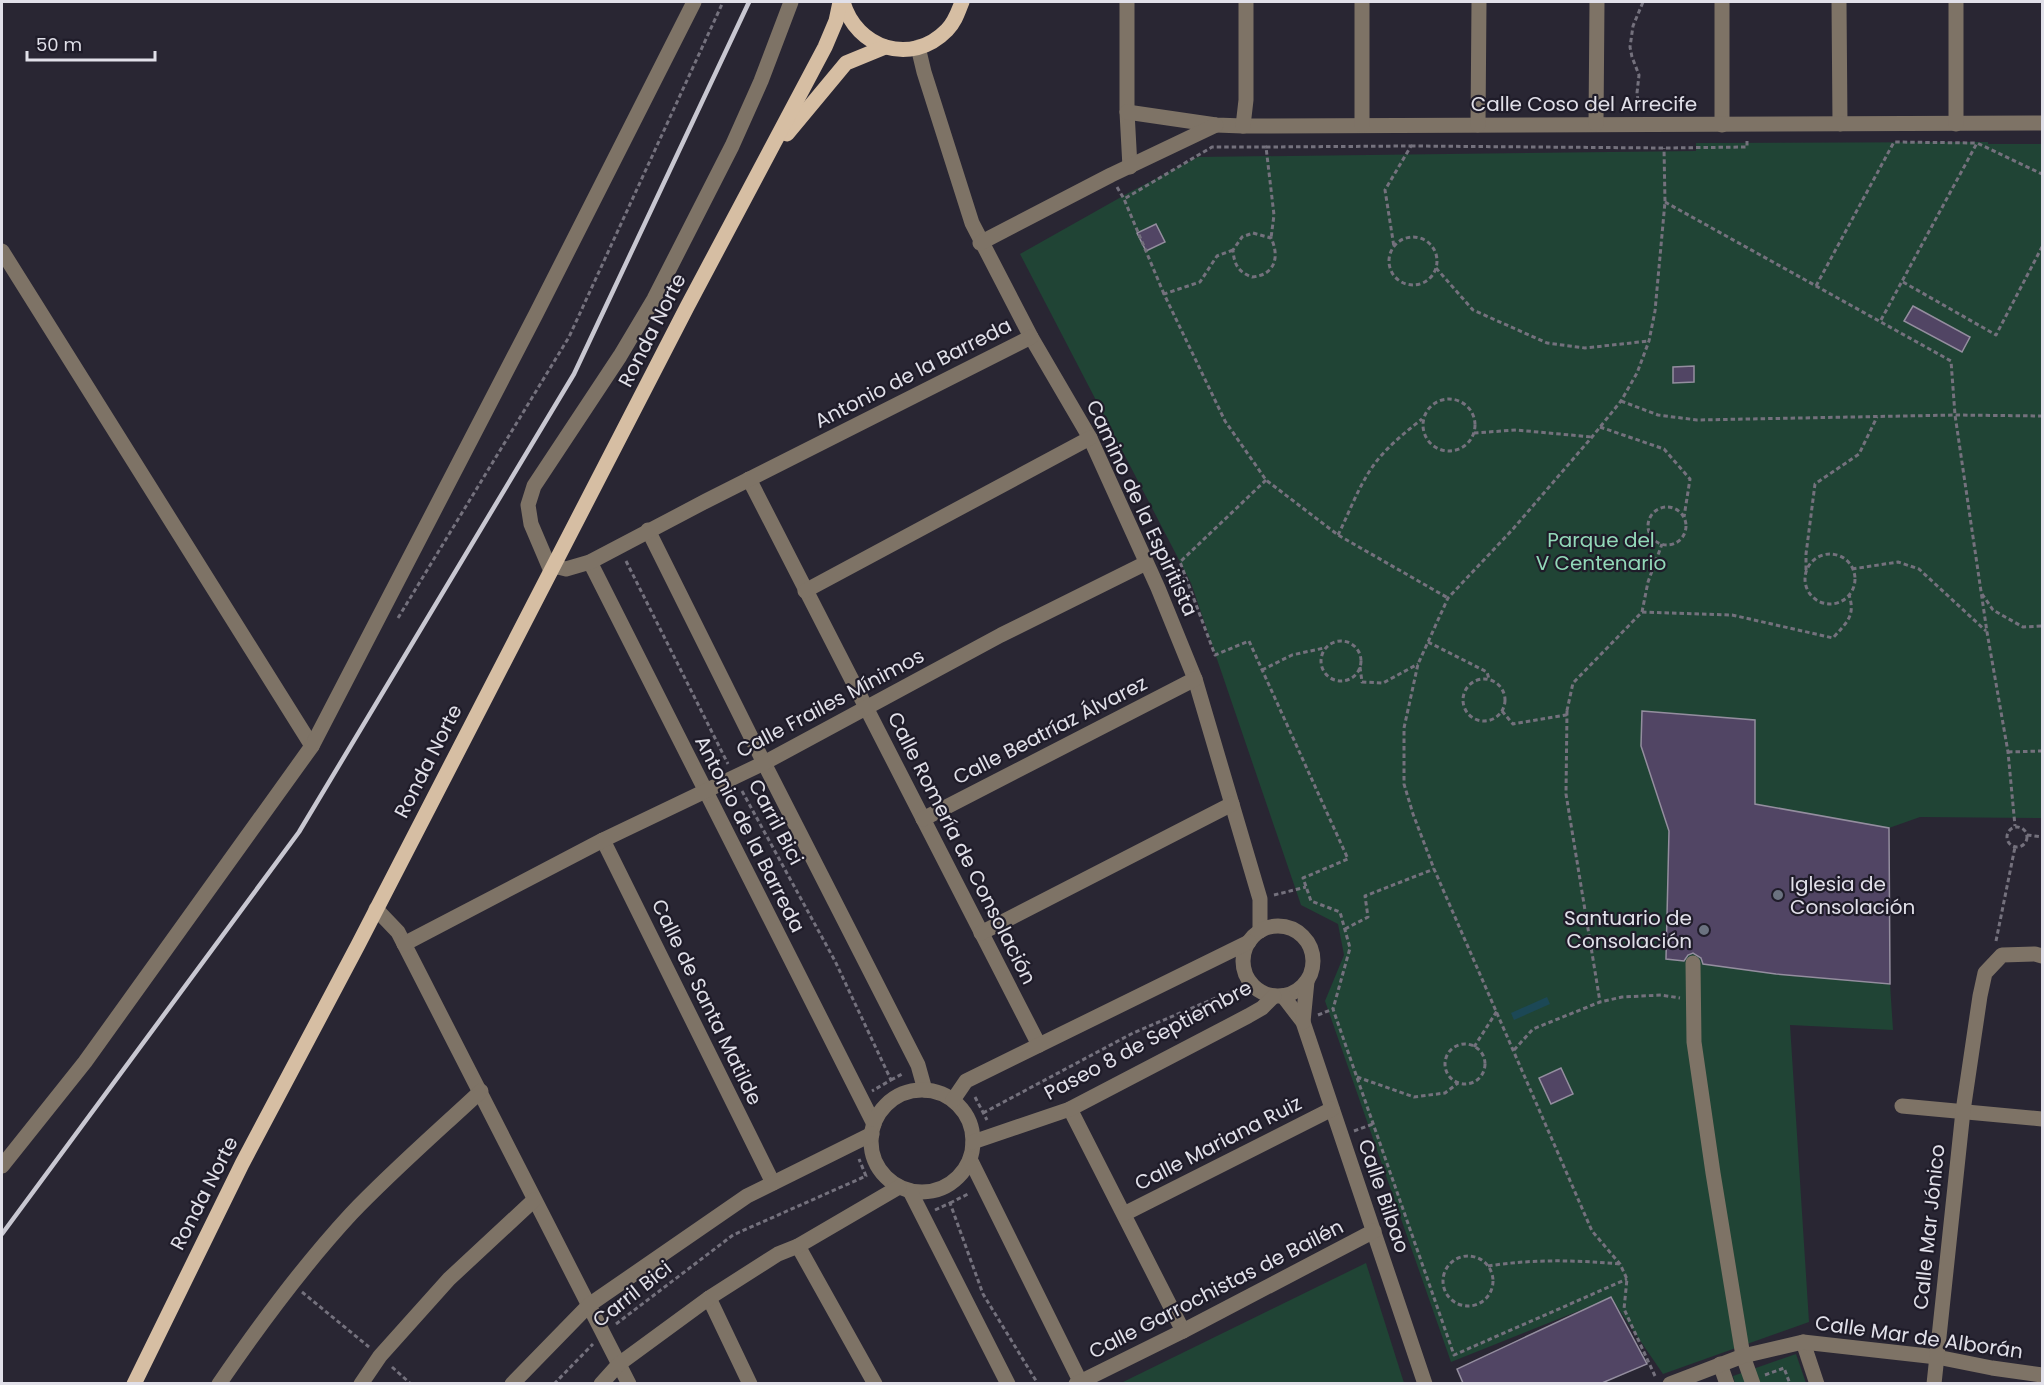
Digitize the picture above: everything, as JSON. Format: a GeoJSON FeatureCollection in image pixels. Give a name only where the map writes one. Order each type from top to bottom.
{"type":"FeatureCollection","features":[{"type":"Feature","properties":{"kind":"main road","name":"Ronda Norte"},"geometry":{"type":"LineString","coordinates":[[842,2],[856,28],[869,40],[896,50],[918,48]]}},
{"type":"Feature","properties":{"kind":"main road","name":"Ronda Norte"},"geometry":{"type":"LineString","coordinates":[[134,1383],[242,1164],[687,307],[825,47],[842,2]]}},
{"type":"Feature","properties":{"kind":"main road"},"geometry":{"type":"LineString","coordinates":[[918,48],[934,41],[947,30],[957,16],[962,2]]}},
{"type":"Feature","properties":{"kind":"main road","name":"Ronda Norte"},"geometry":{"type":"LineString","coordinates":[[765,162],[846,63],[885,47]]}},
{"type":"Feature","properties":{"kind":"street"},"geometry":{"type":"LineString","coordinates":[[2,1166],[85,1062],[312,746],[536,314],[694,2]]}},
{"type":"Feature","properties":{"kind":"street"},"geometry":{"type":"LineString","coordinates":[[552,569],[531,524],[528,505],[534,486],[620,356],[654,299],[732,146],[761,81],[791,2]]}},
{"type":"Feature","properties":{"kind":"street"},"geometry":{"type":"LineString","coordinates":[[1128,2],[1127,112],[1130,167]]}},
{"type":"Feature","properties":{"kind":"street"},"geometry":{"type":"LineString","coordinates":[[1243,126],[1246,100],[1246,2]]}},
{"type":"Feature","properties":{"kind":"street"},"geometry":{"type":"LineString","coordinates":[[1362,2],[1362,125]]}},
{"type":"Feature","properties":{"kind":"street"},"geometry":{"type":"LineString","coordinates":[[1478,125],[1479,2]]}},
{"type":"Feature","properties":{"kind":"street"},"geometry":{"type":"LineString","coordinates":[[1596,124],[1597,2]]}},
{"type":"Feature","properties":{"kind":"street"},"geometry":{"type":"LineString","coordinates":[[1722,2],[1722,125]]}},
{"type":"Feature","properties":{"kind":"street"},"geometry":{"type":"LineString","coordinates":[[1839,2],[1840,124]]}},
{"type":"Feature","properties":{"kind":"street"},"geometry":{"type":"LineString","coordinates":[[1956,2],[1956,124]]}},
{"type":"Feature","properties":{"kind":"street","name":"Camino de la Espiritista"},"geometry":{"type":"LineString","coordinates":[[918,48],[926,81],[980,243],[1090,438],[1195,679],[1260,898],[1278,927]]}},
{"type":"Feature","properties":{"kind":"street","name":"Calle Coso del Arrecife"},"geometry":{"type":"LineString","coordinates":[[1127,112],[1216,125],[1243,126],[2043,123]]}},
{"type":"Feature","properties":{"kind":"street"},"geometry":{"type":"LineString","coordinates":[[980,243],[1216,125]]}},
{"type":"Feature","properties":{"kind":"street"},"geometry":{"type":"LineString","coordinates":[[2,251],[312,746]]}},
{"type":"Feature","properties":{"kind":"street","name":"Antonio de la Barreda"},"geometry":{"type":"LineString","coordinates":[[552,569],[566,569],[590,562],[648,530],[1031,337]]}},
{"type":"Feature","properties":{"kind":"street"},"geometry":{"type":"LineString","coordinates":[[805,591],[1090,438]]}},
{"type":"Feature","properties":{"kind":"street","name":"Calle Romería de Consolación"},"geometry":{"type":"LineString","coordinates":[[749,479],[1039,1045]]}},
{"type":"Feature","properties":{"kind":"street"},"geometry":{"type":"LineString","coordinates":[[648,530],[918,1065],[925,1090]]}},
{"type":"Feature","properties":{"kind":"street","name":"Antonio de la Barreda"},"geometry":{"type":"LineString","coordinates":[[590,562],[860,1098],[873,1129]]}},
{"type":"Feature","properties":{"kind":"street","name":"Calle Frailes Mínimos"},"geometry":{"type":"LineString","coordinates":[[404,944],[603,840],[764,763],[1001,635],[1146,563]]}},
{"type":"Feature","properties":{"kind":"street","name":"Calle Beatríaz Álvarez"},"geometry":{"type":"LineString","coordinates":[[923,819],[1195,679]]}},
{"type":"Feature","properties":{"kind":"street"},"geometry":{"type":"LineString","coordinates":[[981,933],[1232,804]]}},
{"type":"Feature","properties":{"kind":"street","name":"Calle de Santa Matilde"},"geometry":{"type":"LineString","coordinates":[[603,840],[773,1183]]}},
{"type":"Feature","properties":{"kind":"street","name":"Camino de la Espiritista"},"geometry":{"type":"LineString","coordinates":[[1255,937],[1260,898]]}},
{"type":"Feature","properties":{"kind":"street"},"geometry":{"type":"LineString","coordinates":[[376,909],[398,932],[629,1383]]}},
{"type":"Feature","properties":{"kind":"street"},"geometry":{"type":"LineString","coordinates":[[953,1100],[966,1081],[1255,937],[1271,926],[1296,931],[1306,939],[1313,958],[1312,970],[1307,981],[1294,992],[1278,996],[1262,992],[1251,983],[1244,965],[1244,953],[1255,937]]}},
{"type":"Feature","properties":{"kind":"street"},"geometry":{"type":"LineString","coordinates":[[1991,966],[2002,955],[2035,954],[2043,956]]}},
{"type":"Feature","properties":{"kind":"street"},"geometry":{"type":"LineString","coordinates":[[1693,963],[1695,1053],[1743,1356],[1753,1382]]}},
{"type":"Feature","properties":{"kind":"street","name":"Calle Mar Jónico"},"geometry":{"type":"LineString","coordinates":[[1934,1383],[1963,1111],[1985,973],[1991,966]]}},
{"type":"Feature","properties":{"kind":"street","name":"Calle Bilbao"},"geometry":{"type":"LineString","coordinates":[[1307,981],[1303,1022],[1425,1383]]}},
{"type":"Feature","properties":{"kind":"street","name":"Calle Bilbao"},"geometry":{"type":"LineString","coordinates":[[1278,996],[1303,1022]]}},
{"type":"Feature","properties":{"kind":"street","name":"Paseo 8 de Septiembre"},"geometry":{"type":"LineString","coordinates":[[973,1143],[1070,1109],[1248,1016],[1278,996]]}},
{"type":"Feature","properties":{"kind":"street"},"geometry":{"type":"LineString","coordinates":[[925,1090],[940,1093],[953,1100],[964,1112],[971,1127],[973,1143],[970,1159],[963,1172],[952,1183],[925,1192],[905,1189],[886,1178],[877,1165],[872,1150],[873,1129],[882,1110],[894,1099],[909,1092],[925,1090]]}},
{"type":"Feature","properties":{"kind":"street"},"geometry":{"type":"LineString","coordinates":[[219,1383],[291,1283],[366,1199],[481,1091]]}},
{"type":"Feature","properties":{"kind":"street"},"geometry":{"type":"LineString","coordinates":[[1902,1106],[2043,1119]]}},
{"type":"Feature","properties":{"kind":"street","name":"Calle Mariana Ruiz"},"geometry":{"type":"LineString","coordinates":[[1124,1214],[1332,1108]]}},
{"type":"Feature","properties":{"kind":"street"},"geometry":{"type":"LineString","coordinates":[[1070,1109],[1183,1331]]}},
{"type":"Feature","properties":{"kind":"street"},"geometry":{"type":"LineString","coordinates":[[512,1383],[589,1305],[747,1196],[853,1143],[873,1129]]}},
{"type":"Feature","properties":{"kind":"street"},"geometry":{"type":"LineString","coordinates":[[970,1159],[1078,1382]]}},
{"type":"Feature","properties":{"kind":"street"},"geometry":{"type":"LineString","coordinates":[[905,1189],[922,1215],[1008,1383]]}},
{"type":"Feature","properties":{"kind":"street"},"geometry":{"type":"LineString","coordinates":[[601,1383],[619,1364],[709,1298],[778,1254],[798,1246],[905,1189]]}},
{"type":"Feature","properties":{"kind":"street"},"geometry":{"type":"LineString","coordinates":[[361,1383],[380,1356],[449,1279],[534,1200]]}},
{"type":"Feature","properties":{"kind":"street","name":"Calle Garrochistas de Bailén"},"geometry":{"type":"LineString","coordinates":[[1078,1382],[1183,1331],[1374,1231]]}},
{"type":"Feature","properties":{"kind":"street"},"geometry":{"type":"LineString","coordinates":[[798,1246],[875,1383]]}},
{"type":"Feature","properties":{"kind":"street"},"geometry":{"type":"LineString","coordinates":[[709,1298],[750,1383]]}},
{"type":"Feature","properties":{"kind":"street"},"geometry":{"type":"LineString","coordinates":[[1803,1342],[1817,1383]]}},
{"type":"Feature","properties":{"kind":"street","name":"Calle Mar de Alborán"},"geometry":{"type":"LineString","coordinates":[[1670,1383],[1743,1356],[1803,1342],[1937,1357],[2043,1376]]}},
{"type":"Feature","properties":{"kind":"street"},"geometry":{"type":"LineString","coordinates":[[1720,1364],[1727,1383]]}},
{"type":"Feature","properties":{"kind":"path"},"geometry":{"type":"LineString","coordinates":[[1640,125],[1637,93],[1639,75],[1630,47],[1633,26],[1643,2]]}},
{"type":"Feature","properties":{"kind":"path"},"geometry":{"type":"LineString","coordinates":[[1448,598],[1338,535],[1266,480],[1225,421],[1164,294],[1124,199],[1212,147],[1747,147],[1747,125]]}},
{"type":"Feature","properties":{"kind":"path"},"geometry":{"type":"LineString","coordinates":[[1816,286],[1894,142],[1977,143],[2043,174]]}},
{"type":"Feature","properties":{"kind":"path"},"geometry":{"type":"LineString","coordinates":[[1881,321],[1977,143]]}},
{"type":"Feature","properties":{"kind":"path"},"geometry":{"type":"LineString","coordinates":[[1394,247],[1407,237],[1424,239],[1435,251],[1436,268],[1429,278],[1418,284],[1405,283],[1392,271],[1390,259],[1394,247],[1385,190],[1411,146]]}},
{"type":"Feature","properties":{"kind":"path"},"geometry":{"type":"LineString","coordinates":[[1233,250],[1235,264],[1239,270],[1252,277],[1260,276],[1273,267],[1276,260],[1271,238],[1274,215],[1266,147]]}},
{"type":"Feature","properties":{"kind":"path"},"geometry":{"type":"LineString","coordinates":[[1659,1383],[1624,1309],[1627,1279],[1620,1264],[1592,1231],[1434,869],[1404,784],[1404,728],[1418,664],[1448,598],[1513,530],[1592,437],[1621,400],[1637,373],[1649,341],[1655,311],[1665,202],[1664,148]]}},
{"type":"Feature","properties":{"kind":"path"},"geometry":{"type":"LineString","coordinates":[[1665,202],[1951,361],[1955,415],[1987,632],[2008,752],[2015,826]]}},
{"type":"Feature","properties":{"kind":"path"},"geometry":{"type":"LineString","coordinates":[[1164,294],[1200,282],[1217,256],[1233,250],[1242,237],[1253,233],[1271,238]]}},
{"type":"Feature","properties":{"kind":"path"},"geometry":{"type":"LineString","coordinates":[[1903,282],[1996,334],[2043,247]]}},
{"type":"Feature","properties":{"kind":"path"},"geometry":{"type":"LineString","coordinates":[[1436,268],[1473,310],[1547,343],[1585,348],[1649,341]]}},
{"type":"Feature","properties":{"kind":"path"},"geometry":{"type":"LineString","coordinates":[[1338,535],[1366,477],[1379,458],[1423,417],[1428,408],[1446,399],[1456,400],[1466,405],[1475,423],[1474,433],[1462,448],[1445,452],[1436,449],[1424,436],[1423,417]]}},
{"type":"Feature","properties":{"kind":"path"},"geometry":{"type":"LineString","coordinates":[[1621,400],[1658,415],[1697,420],[1955,415],[2043,416]]}},
{"type":"Feature","properties":{"kind":"path"},"geometry":{"type":"LineString","coordinates":[[1806,570],[1817,557],[1828,554],[1837,555],[1848,562],[1855,579],[1849,596],[1832,605],[1819,602],[1810,595],[1805,587],[1806,555],[1815,484],[1858,454],[1877,417]]}},
{"type":"Feature","properties":{"kind":"path"},"geometry":{"type":"LineString","coordinates":[[1600,427],[1664,449],[1690,479],[1684,517],[1686,528],[1679,540],[1673,544],[1662,544],[1651,537],[1648,531],[1649,519],[1657,509],[1667,506],[1680,511],[1684,517]]}},
{"type":"Feature","properties":{"kind":"path"},"geometry":{"type":"LineString","coordinates":[[1474,433],[1516,430],[1592,437]]}},
{"type":"Feature","properties":{"kind":"path"},"geometry":{"type":"LineString","coordinates":[[1266,480],[1180,562],[1215,655],[1249,641],[1348,859],[1303,878],[1311,901],[1340,912],[1350,948],[1333,1009],[1454,1355],[1627,1279]]}},
{"type":"Feature","properties":{"kind":"path"},"geometry":{"type":"LineString","coordinates":[[1502,711],[1513,724],[1566,715],[1573,683],[1642,612],[1648,582],[1662,544]]}},
{"type":"Feature","properties":{"kind":"path","name":"Carril Bici"},"geometry":{"type":"LineString","coordinates":[[618,546],[734,776],[835,961],[891,1080],[860,1098]]}},
{"type":"Feature","properties":{"kind":"path"},"geometry":{"type":"LineString","coordinates":[[1852,569],[1898,562],[1919,569],[1987,632]]}},
{"type":"Feature","properties":{"kind":"path"},"geometry":{"type":"LineString","coordinates":[[1981,593],[1993,610],[2023,627],[2043,626]]}},
{"type":"Feature","properties":{"kind":"path"},"geometry":{"type":"LineString","coordinates":[[1642,612],[1732,615],[1833,638],[1850,618],[1852,605],[1849,596]]}},
{"type":"Feature","properties":{"kind":"path"},"geometry":{"type":"LineString","coordinates":[[1262,670],[1292,654],[1326,648],[1338,641],[1351,644],[1358,650],[1362,682],[1383,683],[1418,664]]}},
{"type":"Feature","properties":{"kind":"path"},"geometry":{"type":"LineString","coordinates":[[1428,642],[1487,672],[1489,679]]}},
{"type":"Feature","properties":{"kind":"path"},"geometry":{"type":"LineString","coordinates":[[1326,648],[1321,662],[1328,677],[1346,681],[1357,673],[1360,667]]}},
{"type":"Feature","properties":{"kind":"path"},"geometry":{"type":"LineString","coordinates":[[1489,679],[1497,683],[1505,695],[1505,705],[1502,711],[1492,719],[1485,721],[1474,718],[1464,706],[1463,699],[1469,686],[1478,680],[1489,679]]}},
{"type":"Feature","properties":{"kind":"path"},"geometry":{"type":"LineString","coordinates":[[1566,711],[1566,794],[1600,1002]]}},
{"type":"Feature","properties":{"kind":"path"},"geometry":{"type":"LineString","coordinates":[[2008,752],[2043,751]]}},
{"type":"Feature","properties":{"kind":"path"},"geometry":{"type":"LineString","coordinates":[[2015,847],[2009,843],[2007,837],[2009,830],[2015,826],[2021,827],[2027,835],[2043,837]]}},
{"type":"Feature","properties":{"kind":"path"},"geometry":{"type":"LineString","coordinates":[[2015,847],[2025,844],[2027,835]]}},
{"type":"Feature","properties":{"kind":"path"},"geometry":{"type":"LineString","coordinates":[[1991,966],[2015,847]]}},
{"type":"Feature","properties":{"kind":"path"},"geometry":{"type":"LineString","coordinates":[[1345,929],[1368,917],[1365,896],[1434,869]]}},
{"type":"Feature","properties":{"kind":"path"},"geometry":{"type":"LineString","coordinates":[[1260,898],[1306,887]]}},
{"type":"Feature","properties":{"kind":"path"},"geometry":{"type":"LineString","coordinates":[[983,1113],[1134,1034],[1251,983]]}},
{"type":"Feature","properties":{"kind":"path"},"geometry":{"type":"LineString","coordinates":[[1514,1050],[1533,1029],[1600,1002],[1622,997],[1661,995],[1693,1000]]}},
{"type":"Feature","properties":{"kind":"path"},"geometry":{"type":"LineString","coordinates":[[1474,1047],[1497,1011]]}},
{"type":"Feature","properties":{"kind":"path"},"geometry":{"type":"LineString","coordinates":[[1357,1077],[1414,1097],[1445,1093],[1458,1083],[1473,1083],[1483,1073],[1484,1059],[1474,1047],[1463,1044],[1454,1048],[1446,1058],[1448,1074],[1458,1083]]}},
{"type":"Feature","properties":{"kind":"path"},"geometry":{"type":"LineString","coordinates":[[966,1081],[993,1136]]}},
{"type":"Feature","properties":{"kind":"path","name":"Carril Bici"},"geometry":{"type":"LineString","coordinates":[[554,1383],[603,1334],[733,1235],[866,1176],[853,1143]]}},
{"type":"Feature","properties":{"kind":"path"},"geometry":{"type":"LineString","coordinates":[[922,1215],[982,1187]]}},
{"type":"Feature","properties":{"kind":"path"},"geometry":{"type":"LineString","coordinates":[[950,1203],[983,1294],[1038,1383]]}},
{"type":"Feature","properties":{"kind":"path"},"geometry":{"type":"LineString","coordinates":[[1463,1256],[1472,1256],[1479,1258],[1488,1266],[1493,1282],[1492,1290],[1483,1302],[1464,1307],[1450,1300],[1444,1291],[1442,1282],[1442,1277],[1449,1264],[1463,1256]]}},
{"type":"Feature","properties":{"kind":"path"},"geometry":{"type":"LineString","coordinates":[[1488,1266],[1513,1262],[1567,1260],[1620,1264]]}},
{"type":"Feature","properties":{"kind":"path"},"geometry":{"type":"LineString","coordinates":[[291,1283],[411,1383]]}},
{"type":"Feature","properties":{"kind":"path"},"geometry":{"type":"LineString","coordinates":[[1753,1382],[1784,1368],[1790,1383]]}},
{"type":"Feature","properties":{"kind":"green space","name":"Parque del V Centenario"},"geometry":{"type":"Polygon","coordinates":[[[1988,142],[1988,144],[2042,144],[2042,818],[1920,817],[1889,828],[1890,984],[1893,1030],[1790,1025],[1809,1322],[1663,1374],[1611,1298],[1451,1362],[1325,1001],[1344,955],[1338,924],[1301,905],[1191,583],[1020,254],[1130,192],[1198,157],[1696,151],[1696,143],[1988,142]]]}},
{"type":"Feature","properties":{"kind":"green space"},"geometry":{"type":"Polygon","coordinates":[[[1366,1263],[1404,1383],[1121,1383],[1366,1263]]]}},
{"type":"Feature","properties":{"kind":"green space"},"geometry":{"type":"Polygon","coordinates":[[[1796,1354],[1806,1383],[1735,1383],[1733,1376],[1796,1354]]]}},
{"type":"Feature","properties":{"kind":"water"},"geometry":{"type":"Polygon","coordinates":[[[1547,997],[1550,1004],[1514,1020],[1511,1013],[1547,997]]]}},
{"type":"Feature","properties":{"kind":"building"},"geometry":{"type":"Polygon","coordinates":[[[1156,224],[1165,242],[1146,251],[1137,233],[1156,224]]]}},
{"type":"Feature","properties":{"kind":"building"},"geometry":{"type":"Polygon","coordinates":[[[1913,306],[1970,337],[1962,352],[1904,321],[1913,306]]]}},
{"type":"Feature","properties":{"kind":"building"},"geometry":{"type":"Polygon","coordinates":[[[1694,366],[1694,382],[1673,383],[1673,367],[1694,366]]]}},
{"type":"Feature","properties":{"kind":"building","name":"Iglesia de Consolación"},"geometry":{"type":"Polygon","coordinates":[[[1642,711],[1755,720],[1755,804],[1889,828],[1890,984],[1776,974],[1703,964],[1701,958],[1693,953],[1688,955],[1684,961],[1666,959],[1669,831],[1641,746],[1642,711]]]}},
{"type":"Feature","properties":{"kind":"building"},"geometry":{"type":"Polygon","coordinates":[[[1561,1068],[1573,1094],[1551,1104],[1539,1078],[1561,1068]]]}},
{"type":"Feature","properties":{"kind":"building"},"geometry":{"type":"Polygon","coordinates":[[[1611,1297],[1647,1364],[1602,1383],[1463,1383],[1457,1369],[1611,1297]]]}},
{"type":"Feature","properties":{"kind":"railway"},"geometry":{"type":"LineString","coordinates":[[2,1234],[299,832],[574,374],[749,2]]}},
{"type":"Feature","properties":{"kind":"place","name":"Iglesia de Consolación"},"geometry":{"type":"Point","coordinates":[1778,895]}},
{"type":"Feature","properties":{"kind":"place","name":"Santuario de Consolación"},"geometry":{"type":"Point","coordinates":[1704,930]}}]}
